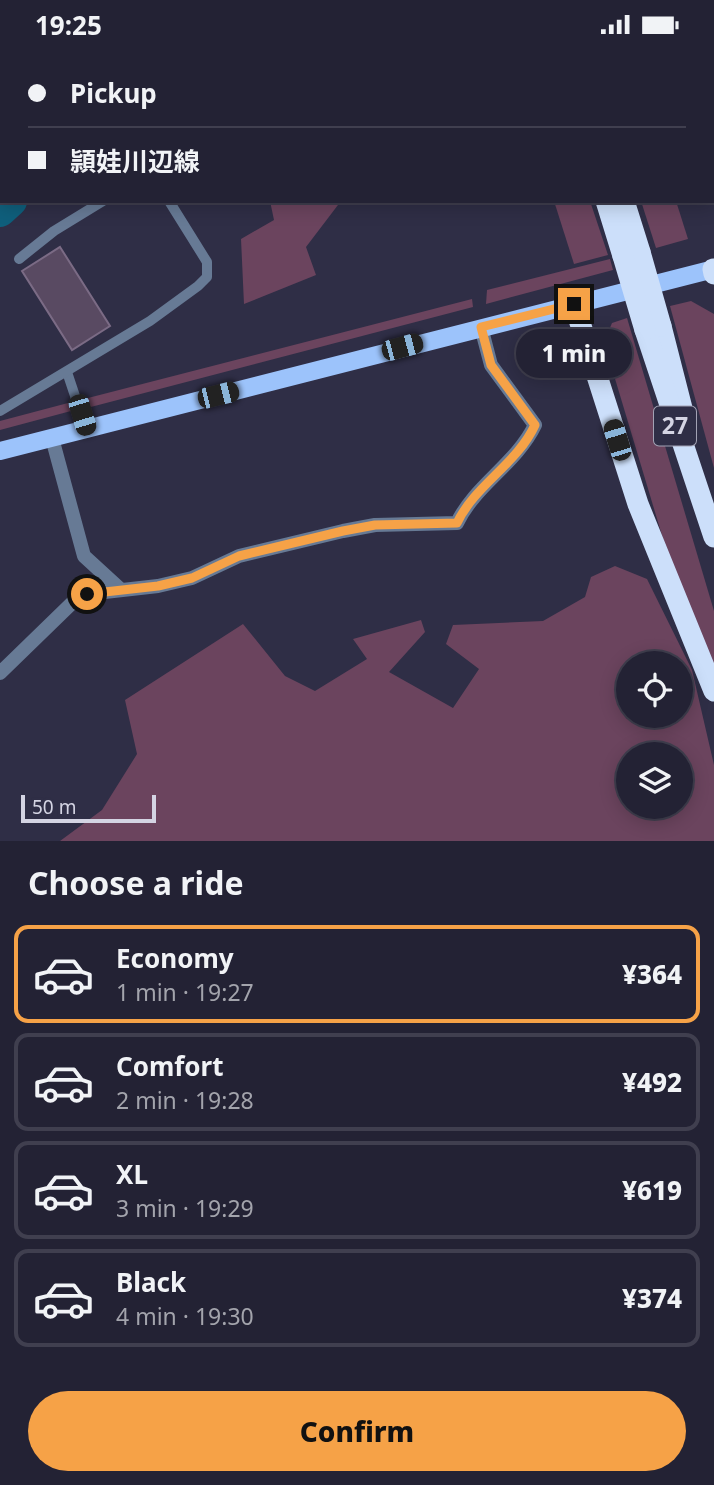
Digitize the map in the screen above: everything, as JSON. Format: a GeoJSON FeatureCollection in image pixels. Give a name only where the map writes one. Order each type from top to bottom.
{"type":"FeatureCollection","features":[{"type":"Feature","properties":{"kind":"highway","name":"27"},"geometry":{"type":"LineString","coordinates":[[607,203],[632,254]]}},
{"type":"Feature","properties":{"kind":"highway","name":"27"},"geometry":{"type":"LineString","coordinates":[[624,203],[632,254],[711,528]]}},
{"type":"Feature","properties":{"kind":"highway"},"geometry":{"type":"LineString","coordinates":[[574,304],[638,504],[714,691]]}},
{"type":"Feature","properties":{"kind":"main road"},"geometry":{"type":"LineString","coordinates":[[0,451],[481,327],[714,271]]}},
{"type":"Feature","properties":{"kind":"street"},"geometry":{"type":"LineString","coordinates":[[0,673],[72,603],[87,594],[158,586],[192,578],[239,556],[343,531],[375,525],[457,523],[473,500],[527,443],[535,425],[491,365],[481,327]]}},
{"type":"Feature","properties":{"kind":"street"},"geometry":{"type":"LineString","coordinates":[[52,437],[84,557],[120,589]]}},
{"type":"Feature","properties":{"kind":"lane"},"geometry":{"type":"LineString","coordinates":[[19,260],[54,232],[100,203]]}},
{"type":"Feature","properties":{"kind":"lane"},"geometry":{"type":"LineString","coordinates":[[0,411],[150,321],[206,277],[207,262],[170,203]]}},
{"type":"Feature","properties":{"kind":"lane"},"geometry":{"type":"LineString","coordinates":[[68,372],[86,429]]}},
{"type":"Feature","properties":{"kind":"shaded area"},"geometry":{"type":"Polygon","coordinates":[[[270,203],[339,203],[306,247],[316,275],[244,304],[241,239],[274,220],[270,203]]]}},
{"type":"Feature","properties":{"kind":"shaded area"},"geometry":{"type":"Polygon","coordinates":[[[555,203],[591,203],[608,255],[574,264],[555,203]]]}},
{"type":"Feature","properties":{"kind":"shaded area"},"geometry":{"type":"Polygon","coordinates":[[[642,203],[677,203],[688,239],[656,248],[642,203]]]}},
{"type":"Feature","properties":{"kind":"shaded area"},"geometry":{"type":"Polygon","coordinates":[[[610,259],[613,270],[486,304],[487,290],[610,259]]]}},
{"type":"Feature","properties":{"kind":"shaded area"},"geometry":{"type":"Polygon","coordinates":[[[472,299],[473,307],[87,408],[84,399],[472,299]]]}},
{"type":"Feature","properties":{"kind":"shaded area"},"geometry":{"type":"Polygon","coordinates":[[[691,301],[714,314],[714,468],[670,306],[691,301]]]}},
{"type":"Feature","properties":{"kind":"shaded area"},"geometry":{"type":"Polygon","coordinates":[[[627,318],[714,611],[714,672],[667,552],[604,342],[612,323],[627,318]]]}},
{"type":"Feature","properties":{"kind":"shaded area"},"geometry":{"type":"Polygon","coordinates":[[[68,403],[71,411],[0,430],[0,421],[68,403]]]}},
{"type":"Feature","properties":{"kind":"shaded area"},"geometry":{"type":"Polygon","coordinates":[[[615,566],[647,579],[683,651],[616,651],[616,728],[693,728],[693,674],[714,765],[714,841],[60,841],[102,810],[137,754],[125,700],[243,624],[285,676],[315,691],[367,659],[353,639],[421,620],[425,632],[389,672],[453,708],[479,669],[446,644],[453,625],[543,621],[585,597],[591,577],[615,566]]]}},
{"type":"Feature","properties":{"kind":"building"},"geometry":{"type":"Polygon","coordinates":[[[60,247],[110,326],[72,350],[22,271],[60,247]]]}},
{"type":"Feature","properties":{"kind":"waterway"},"geometry":{"type":"LineString","coordinates":[[0,211],[9,203]]}},
{"type":"Feature","properties":{"kind":"route"},"geometry":{"type":"LineString","coordinates":[[87,594],[158,586],[192,578],[239,556],[343,531],[375,525],[457,523],[473,500],[527,443],[535,425],[491,365],[481,327],[574,304]]}}]}
